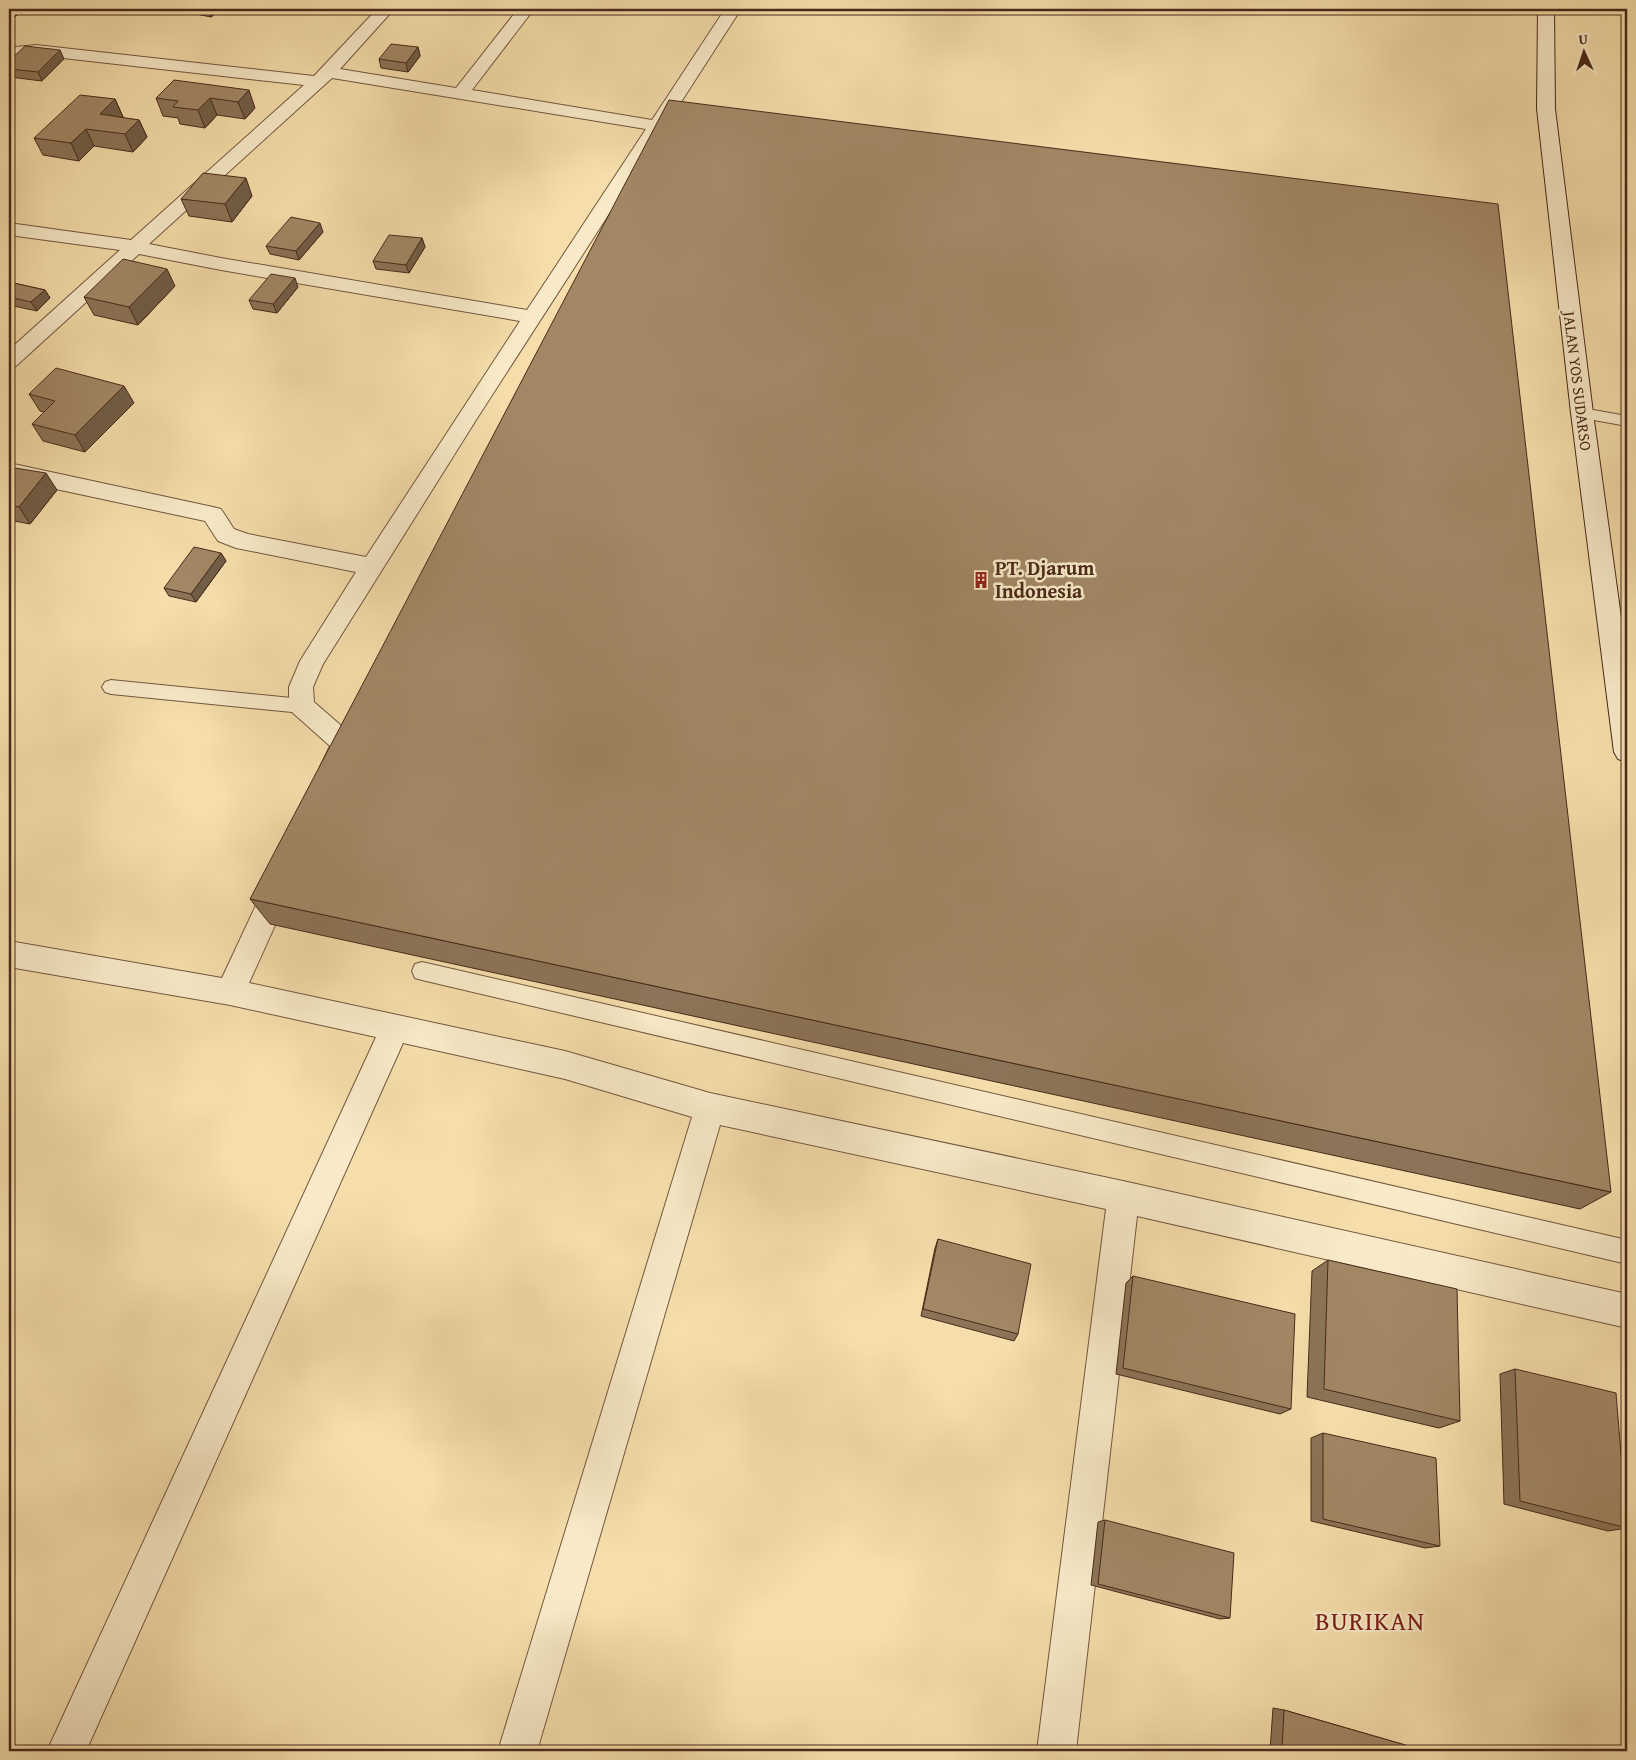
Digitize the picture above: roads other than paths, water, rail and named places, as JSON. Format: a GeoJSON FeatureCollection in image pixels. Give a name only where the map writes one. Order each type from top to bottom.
{"type":"FeatureCollection","features":[{"type":"Feature","properties":{"kind":"street"},"geometry":{"type":"LineString","coordinates":[[9,361],[323,76],[386,9]]}},
{"type":"Feature","properties":{"kind":"street"},"geometry":{"type":"LineString","coordinates":[[460,94],[526,9]]}},
{"type":"Feature","properties":{"kind":"street"},"geometry":{"type":"LineString","coordinates":[[324,788],[344,743],[302,706],[301,688],[312,660],[531,318],[658,126],[678,102],[733,9]]}},
{"type":"Feature","properties":{"kind":"street","name":"JALAN YOS SUDARSO"},"geometry":{"type":"LineString","coordinates":[[1546,9],[1546,108],[1582,413],[1627,752]]}},
{"type":"Feature","properties":{"kind":"street"},"geometry":{"type":"LineString","coordinates":[[9,60],[22,50],[36,50],[323,76],[460,94],[658,126]]}},
{"type":"Feature","properties":{"kind":"street"},"geometry":{"type":"LineString","coordinates":[[9,229],[134,246],[221,264],[531,318]]}},
{"type":"Feature","properties":{"kind":"street"},"geometry":{"type":"LineString","coordinates":[[9,472],[213,515],[226,535],[244,542],[371,566]]}},
{"type":"Feature","properties":{"kind":"street"},"geometry":{"type":"LineString","coordinates":[[230,992],[287,868]]}},
{"type":"Feature","properties":{"kind":"street"},"geometry":{"type":"LineString","coordinates":[[9,954],[230,992],[565,1064],[710,1108],[1123,1197],[1627,1311]]}},
{"type":"Feature","properties":{"kind":"street"},"geometry":{"type":"LineString","coordinates":[[66,1751],[395,1028]]}},
{"type":"Feature","properties":{"kind":"street"},"geometry":{"type":"LineString","coordinates":[[517,1751],[710,1108]]}},
{"type":"Feature","properties":{"kind":"street"},"geometry":{"type":"LineString","coordinates":[[1056,1751],[1123,1197]]}},
{"type":"Feature","properties":{"kind":"lane"},"geometry":{"type":"LineString","coordinates":[[1582,413],[1627,421]]}},
{"type":"Feature","properties":{"kind":"lane"},"geometry":{"type":"LineString","coordinates":[[111,687],[302,706]]}},
{"type":"Feature","properties":{"kind":"lane"},"geometry":{"type":"LineString","coordinates":[[422,971],[1627,1252]]}},
{"type":"Feature","properties":{"kind":"place","name":"PT. Djarum Indonesia"},"geometry":{"type":"Point","coordinates":[981,580]}},
{"type":"Feature","properties":{"kind":"district","name":"BURIKAN"},"geometry":{"type":"Point","coordinates":[1370,1621]}}]}
